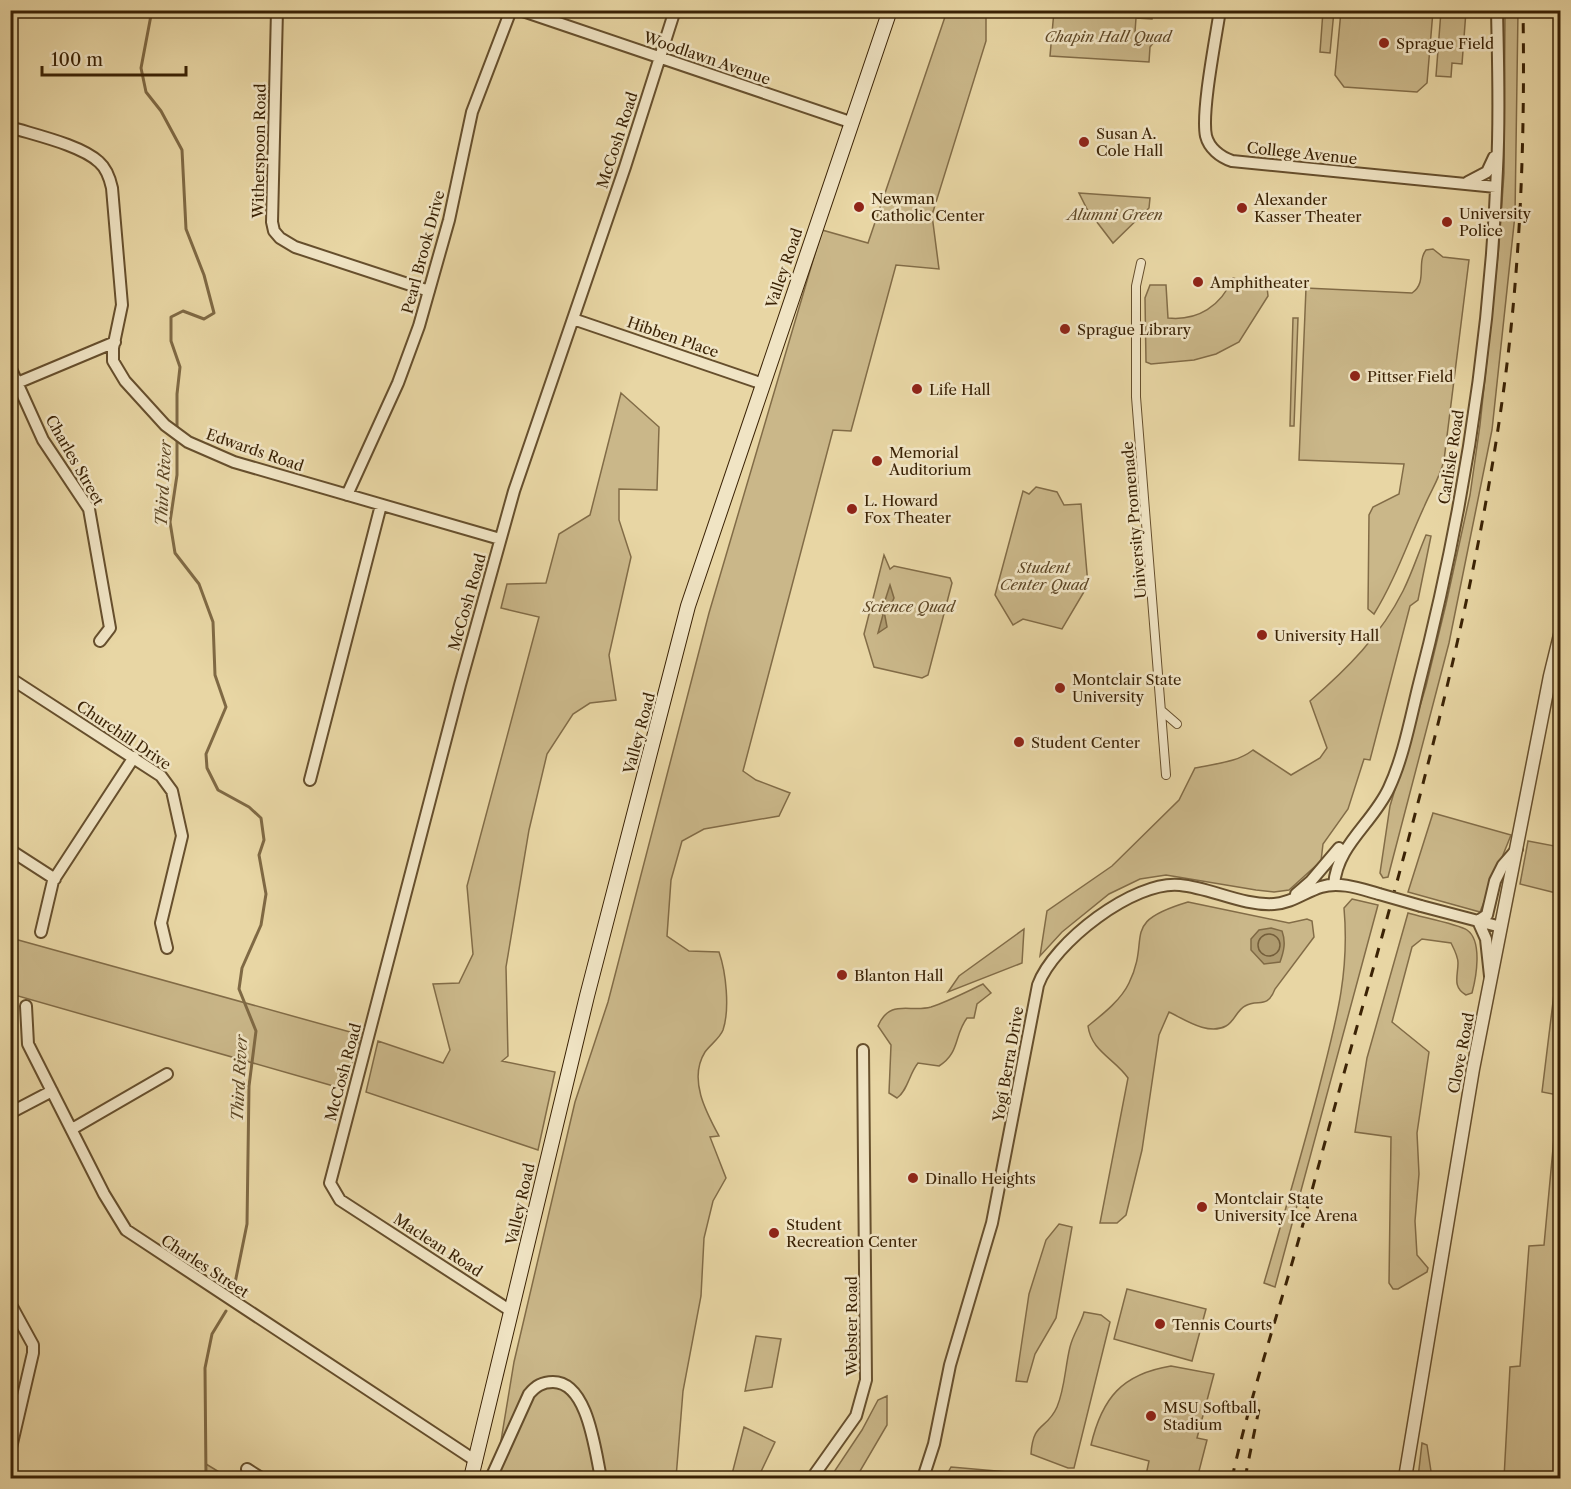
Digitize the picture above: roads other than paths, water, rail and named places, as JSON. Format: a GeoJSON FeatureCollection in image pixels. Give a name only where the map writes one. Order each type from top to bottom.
{"type":"FeatureCollection","features":[{"type":"Feature","properties":{"kind":"main road","name":"Valley Road"},"geometry":{"type":"LineString","coordinates":[[471,1479],[587,996],[688,606],[850,122],[890,10]]}},
{"type":"Feature","properties":{"kind":"street","name":"Witherspoon Road"},"geometry":{"type":"LineString","coordinates":[[278,10],[272,222],[274,231],[295,247],[429,291]]}},
{"type":"Feature","properties":{"kind":"street","name":"Pearl Brook Drive"},"geometry":{"type":"LineString","coordinates":[[347,495],[398,383],[429,291],[448,220],[472,112],[511,10]]}},
{"type":"Feature","properties":{"kind":"street","name":"Woodlawn Avenue"},"geometry":{"type":"LineString","coordinates":[[520,10],[850,122]]}},
{"type":"Feature","properties":{"kind":"street","name":"McCosh Road"},"geometry":{"type":"LineString","coordinates":[[348,1205],[335,1195],[330,1183],[500,539],[675,10]]}},
{"type":"Feature","properties":{"kind":"street","name":"College Avenue"},"geometry":{"type":"LineString","coordinates":[[1220,10],[1206,133],[1216,152],[1232,161],[1496,187]]}},
{"type":"Feature","properties":{"kind":"street","name":"Carlisle Road"},"geometry":{"type":"LineString","coordinates":[[1334,885],[1337,862],[1389,788],[1394,775],[1435,623],[1449,555],[1480,370],[1496,187],[1497,10]]}},
{"type":"Feature","properties":{"kind":"street","name":"Edwards Road"},"geometry":{"type":"LineString","coordinates":[[10,127],[80,152],[98,161],[105,170],[112,188],[122,304],[113,361],[125,381],[151,412],[188,442],[234,462],[500,539]]}},
{"type":"Feature","properties":{"kind":"street"},"geometry":{"type":"LineString","coordinates":[[1462,183],[1478,179],[1489,170],[1498,139]]}},
{"type":"Feature","properties":{"kind":"street","name":"University Promenade"},"geometry":{"type":"LineString","coordinates":[[1141,263],[1137,275],[1136,397],[1166,775]]}},
{"type":"Feature","properties":{"kind":"street","name":"Hibben Place"},"geometry":{"type":"LineString","coordinates":[[573,319],[763,384]]}},
{"type":"Feature","properties":{"kind":"street"},"geometry":{"type":"LineString","coordinates":[[14,385],[115,342]]}},
{"type":"Feature","properties":{"kind":"street","name":"Charles Street"},"geometry":{"type":"LineString","coordinates":[[10,367],[14,385],[52,457],[89,509],[110,628],[99,641]]}},
{"type":"Feature","properties":{"kind":"street"},"geometry":{"type":"LineString","coordinates":[[310,780],[381,505]]}},
{"type":"Feature","properties":{"kind":"street","name":"Clove Road"},"geometry":{"type":"LineString","coordinates":[[1405,1479],[1455,1168],[1550,676],[1560,635]]}},
{"type":"Feature","properties":{"kind":"street","name":"Churchill Drive"},"geometry":{"type":"LineString","coordinates":[[10,678],[167,782],[172,791],[180,825],[181,845],[169,884],[161,923],[167,948]]}},
{"type":"Feature","properties":{"kind":"street"},"geometry":{"type":"LineString","coordinates":[[1162,711],[1177,724]]}},
{"type":"Feature","properties":{"kind":"street"},"geometry":{"type":"LineString","coordinates":[[41,932],[55,879],[134,758]]}},
{"type":"Feature","properties":{"kind":"street"},"geometry":{"type":"LineString","coordinates":[[1281,902],[1311,881],[1355,826],[1370,817]]}},
{"type":"Feature","properties":{"kind":"street"},"geometry":{"type":"LineString","coordinates":[[1478,921],[1487,915],[1495,881],[1503,865],[1517,849]]}},
{"type":"Feature","properties":{"kind":"street"},"geometry":{"type":"LineString","coordinates":[[10,850],[55,879]]}},
{"type":"Feature","properties":{"kind":"street","name":"Yogi Berra Drive"},"geometry":{"type":"LineString","coordinates":[[923,1479],[934,1444],[950,1365],[988,1241],[1036,995],[1041,976],[1051,959],[1118,904],[1151,888],[1180,885],[1259,903],[1281,902],[1320,887],[1334,885]]}},
{"type":"Feature","properties":{"kind":"street"},"geometry":{"type":"LineString","coordinates":[[1334,885],[1379,894],[1502,927]]}},
{"type":"Feature","properties":{"kind":"street"},"geometry":{"type":"LineString","coordinates":[[1478,921],[1486,939],[1491,980]]}},
{"type":"Feature","properties":{"kind":"street","name":"Charles Street"},"geometry":{"type":"LineString","coordinates":[[26,1006],[28,1044],[104,1194],[126,1230],[476,1461]]}},
{"type":"Feature","properties":{"kind":"street","name":"Webster Road"},"geometry":{"type":"LineString","coordinates":[[812,1479],[856,1416],[866,1380],[863,1050]]}},
{"type":"Feature","properties":{"kind":"street"},"geometry":{"type":"LineString","coordinates":[[72,1129],[167,1074]]}},
{"type":"Feature","properties":{"kind":"street"},"geometry":{"type":"LineString","coordinates":[[10,1113],[52,1091]]}},
{"type":"Feature","properties":{"kind":"street","name":"Maclean Road"},"geometry":{"type":"LineString","coordinates":[[348,1205],[511,1311]]}},
{"type":"Feature","properties":{"kind":"street"},"geometry":{"type":"LineString","coordinates":[[10,1303],[33,1345],[33,1353],[10,1452]]}},
{"type":"Feature","properties":{"kind":"street"},"geometry":{"type":"LineString","coordinates":[[491,1479],[529,1394],[539,1384],[554,1382],[570,1387],[582,1402],[601,1479]]}},
{"type":"Feature","properties":{"kind":"street"},"geometry":{"type":"LineString","coordinates":[[247,1469],[261,1479]]}},
{"type":"Feature","properties":{"kind":"water"},"geometry":{"type":"Polygon","coordinates":[[[890,585],[894,598],[891,605],[882,610],[890,585]]]}},
{"type":"Feature","properties":{"kind":"water"},"geometry":{"type":"Polygon","coordinates":[[[884,611],[887,627],[878,633],[884,611]]]}},
{"type":"Feature","properties":{"kind":"water"},"geometry":{"type":"Polygon","coordinates":[[[1271,928],[1282,931],[1283,950],[1280,962],[1264,964],[1251,950],[1251,939],[1259,930],[1271,928]]]}},
{"type":"Feature","properties":{"kind":"waterway","name":"Third River"},"geometry":{"type":"LineString","coordinates":[[152,10],[141,68],[146,92],[161,111],[182,150],[186,229],[204,275],[214,313],[204,319],[183,311],[171,317],[171,341],[180,367],[177,430]]}},
{"type":"Feature","properties":{"kind":"waterway","name":"Third River"},"geometry":{"type":"LineString","coordinates":[[177,436],[177,475],[170,522],[175,553],[199,584],[213,622],[215,675],[226,707],[206,754],[207,768],[218,790],[249,807],[261,818],[264,840],[259,855],[266,894],[261,925],[242,968],[239,989],[256,1031],[249,1086],[247,1224],[234,1288]]}},
{"type":"Feature","properties":{"kind":"waterway","name":"Third River"},"geometry":{"type":"LineString","coordinates":[[206,1478],[205,1368],[212,1334],[226,1311]]}},
{"type":"Feature","properties":{"kind":"railway"},"geometry":{"type":"LineString","coordinates":[[1232,1478],[1390,907],[1445,695],[1469,588],[1490,480],[1511,327],[1521,192],[1523,10]]}},
{"type":"Feature","properties":{"kind":"railway"},"geometry":{"type":"LineString","coordinates":[[1245,1478],[1259,1409]]}},
{"type":"Feature","properties":{"kind":"place","name":"Sprague Field"},"geometry":{"type":"Point","coordinates":[1384,43]}},
{"type":"Feature","properties":{"kind":"place","name":"Susan A. Cole Hall"},"geometry":{"type":"Point","coordinates":[1084,142]}},
{"type":"Feature","properties":{"kind":"place","name":"Newman Catholic Center"},"geometry":{"type":"Point","coordinates":[859,207]}},
{"type":"Feature","properties":{"kind":"place","name":"Alexander Kasser Theater"},"geometry":{"type":"Point","coordinates":[1242,208]}},
{"type":"Feature","properties":{"kind":"place","name":"University Police"},"geometry":{"type":"Point","coordinates":[1447,222]}},
{"type":"Feature","properties":{"kind":"place","name":"Amphitheater"},"geometry":{"type":"Point","coordinates":[1198,282]}},
{"type":"Feature","properties":{"kind":"place","name":"Sprague Library"},"geometry":{"type":"Point","coordinates":[1065,329]}},
{"type":"Feature","properties":{"kind":"place","name":"Pittser Field"},"geometry":{"type":"Point","coordinates":[1355,376]}},
{"type":"Feature","properties":{"kind":"place","name":"Life Hall"},"geometry":{"type":"Point","coordinates":[917,389]}},
{"type":"Feature","properties":{"kind":"place","name":"Memorial Auditorium"},"geometry":{"type":"Point","coordinates":[877,461]}},
{"type":"Feature","properties":{"kind":"place","name":"L. Howard Fox Theater"},"geometry":{"type":"Point","coordinates":[852,509]}},
{"type":"Feature","properties":{"kind":"place","name":"University Hall"},"geometry":{"type":"Point","coordinates":[1262,635]}},
{"type":"Feature","properties":{"kind":"place","name":"Montclair State University"},"geometry":{"type":"Point","coordinates":[1060,688]}},
{"type":"Feature","properties":{"kind":"place","name":"Student Center"},"geometry":{"type":"Point","coordinates":[1019,742]}},
{"type":"Feature","properties":{"kind":"place","name":"Blanton Hall"},"geometry":{"type":"Point","coordinates":[842,975]}},
{"type":"Feature","properties":{"kind":"place","name":"Dinallo Heights"},"geometry":{"type":"Point","coordinates":[913,1178]}},
{"type":"Feature","properties":{"kind":"place","name":"Montclair State University Ice Arena"},"geometry":{"type":"Point","coordinates":[1202,1207]}},
{"type":"Feature","properties":{"kind":"place","name":"Student Recreation Center"},"geometry":{"type":"Point","coordinates":[774,1233]}},
{"type":"Feature","properties":{"kind":"place","name":"Tennis Courts"},"geometry":{"type":"Point","coordinates":[1160,1324]}},
{"type":"Feature","properties":{"kind":"place","name":"MSU Softball Stadium"},"geometry":{"type":"Point","coordinates":[1151,1416]}},
{"type":"Feature","properties":{"kind":"park label","name":"Chapin Hall Quad"},"geometry":{"type":"Point","coordinates":[1108,36]}},
{"type":"Feature","properties":{"kind":"park label","name":"Alumni Green"},"geometry":{"type":"Point","coordinates":[1115,214]}},
{"type":"Feature","properties":{"kind":"park label","name":"Student Center Quad"},"geometry":{"type":"Point","coordinates":[1044,576]}},
{"type":"Feature","properties":{"kind":"park label","name":"Science Quad"},"geometry":{"type":"Point","coordinates":[909,606]}}]}
